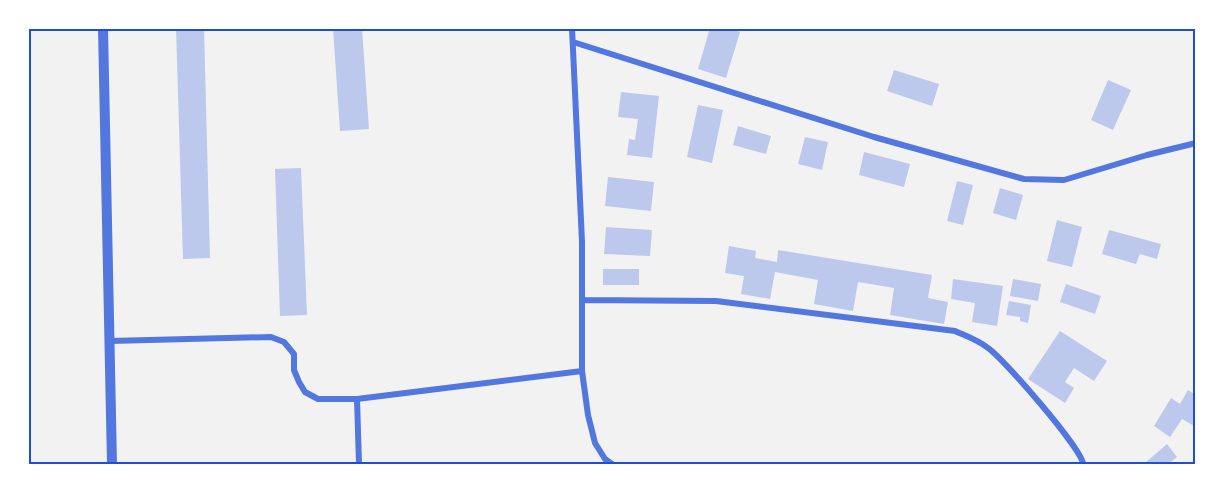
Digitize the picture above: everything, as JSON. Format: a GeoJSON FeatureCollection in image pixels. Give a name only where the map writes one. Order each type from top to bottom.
{"type":"FeatureCollection","features":[{"type":"Feature","properties":{"kind":"street"},"geometry":{"type":"LineString","coordinates":[[103,28],[112,465]]}},
{"type":"Feature","properties":{"kind":"street"},"geometry":{"type":"LineString","coordinates":[[572,28],[582,242],[582,371],[588,415],[595,442],[605,459],[612,465]]}},
{"type":"Feature","properties":{"kind":"street"},"geometry":{"type":"LineString","coordinates":[[573,42],[874,137],[1024,179],[1064,180],[1196,143]]}},
{"type":"Feature","properties":{"kind":"street"},"geometry":{"type":"LineString","coordinates":[[582,300],[716,301],[955,332],[990,349],[1058,425],[1075,447],[1083,460],[1083,465]]}},
{"type":"Feature","properties":{"kind":"street"},"geometry":{"type":"LineString","coordinates":[[110,341],[271,338],[284,342],[294,354],[294,370],[299,382],[305,392],[318,399],[357,399],[582,371]]}},
{"type":"Feature","properties":{"kind":"street"},"geometry":{"type":"LineString","coordinates":[[357,399],[360,465]]}},
{"type":"Feature","properties":{"kind":"building"},"geometry":{"type":"Polygon","coordinates":[[[176,28],[204,28],[210,258],[183,259],[176,28]]]}},
{"type":"Feature","properties":{"kind":"building"},"geometry":{"type":"Polygon","coordinates":[[[333,28],[362,28],[369,129],[340,131],[333,28]]]}},
{"type":"Feature","properties":{"kind":"building"},"geometry":{"type":"Polygon","coordinates":[[[710,28],[728,28],[740,32],[726,78],[698,69],[710,28]]]}},
{"type":"Feature","properties":{"kind":"building"},"geometry":{"type":"Polygon","coordinates":[[[894,70],[939,84],[932,106],[887,91],[894,70]]]}},
{"type":"Feature","properties":{"kind":"building"},"geometry":{"type":"Polygon","coordinates":[[[1108,80],[1131,90],[1113,130],[1091,120],[1108,80]]]}},
{"type":"Feature","properties":{"kind":"building"},"geometry":{"type":"Polygon","coordinates":[[[621,92],[659,96],[652,158],[627,155],[629,139],[635,140],[638,119],[618,117],[621,92]]]}},
{"type":"Feature","properties":{"kind":"building"},"geometry":{"type":"Polygon","coordinates":[[[698,105],[723,110],[712,163],[687,157],[698,105]]]}},
{"type":"Feature","properties":{"kind":"building"},"geometry":{"type":"Polygon","coordinates":[[[738,126],[771,136],[766,154],[733,145],[738,126]]]}},
{"type":"Feature","properties":{"kind":"building"},"geometry":{"type":"Polygon","coordinates":[[[805,137],[828,142],[822,170],[798,164],[805,137]]]}},
{"type":"Feature","properties":{"kind":"building"},"geometry":{"type":"Polygon","coordinates":[[[864,152],[910,164],[904,187],[859,175],[864,152]]]}},
{"type":"Feature","properties":{"kind":"building"},"geometry":{"type":"Polygon","coordinates":[[[301,168],[307,315],[280,316],[275,169],[301,168]]]}},
{"type":"Feature","properties":{"kind":"building"},"geometry":{"type":"Polygon","coordinates":[[[608,177],[654,182],[651,211],[605,206],[608,177]]]}},
{"type":"Feature","properties":{"kind":"building"},"geometry":{"type":"Polygon","coordinates":[[[957,181],[973,185],[963,225],[947,221],[957,181]]]}},
{"type":"Feature","properties":{"kind":"building"},"geometry":{"type":"Polygon","coordinates":[[[1000,188],[1023,195],[1016,220],[993,213],[1000,188]]]}},
{"type":"Feature","properties":{"kind":"building"},"geometry":{"type":"Polygon","coordinates":[[[1057,220],[1082,227],[1072,267],[1047,261],[1057,220]]]}},
{"type":"Feature","properties":{"kind":"building"},"geometry":{"type":"Polygon","coordinates":[[[606,227],[652,230],[650,256],[604,254],[606,227]]]}},
{"type":"Feature","properties":{"kind":"building"},"geometry":{"type":"Polygon","coordinates":[[[1109,230],[1161,244],[1157,259],[1140,254],[1136,264],[1102,254],[1109,230]]]}},
{"type":"Feature","properties":{"kind":"building"},"geometry":{"type":"Polygon","coordinates":[[[729,246],[756,251],[755,258],[777,262],[778,250],[932,275],[928,298],[948,302],[944,324],[890,315],[894,288],[858,282],[853,311],[814,304],[818,280],[775,272],[770,299],[741,294],[744,276],[725,273],[729,246]]]}},
{"type":"Feature","properties":{"kind":"building"},"geometry":{"type":"Polygon","coordinates":[[[603,269],[639,269],[639,285],[603,285],[603,269]]]}},
{"type":"Feature","properties":{"kind":"building"},"geometry":{"type":"Polygon","coordinates":[[[953,279],[1003,286],[997,326],[972,322],[975,303],[951,299],[953,279]]]}},
{"type":"Feature","properties":{"kind":"building"},"geometry":{"type":"Polygon","coordinates":[[[1013,279],[1041,284],[1038,301],[1010,296],[1013,279]]]}},
{"type":"Feature","properties":{"kind":"building"},"geometry":{"type":"Polygon","coordinates":[[[1066,284],[1101,296],[1095,314],[1060,302],[1066,284]]]}},
{"type":"Feature","properties":{"kind":"building"},"geometry":{"type":"Polygon","coordinates":[[[1009,301],[1031,305],[1028,323],[1020,321],[1020,317],[1006,315],[1009,301]]]}},
{"type":"Feature","properties":{"kind":"building"},"geometry":{"type":"Polygon","coordinates":[[[1060,331],[1107,361],[1094,381],[1074,368],[1065,382],[1074,388],[1065,403],[1028,379],[1060,331]]]}},
{"type":"Feature","properties":{"kind":"building"},"geometry":{"type":"Polygon","coordinates":[[[1188,390],[1196,395],[1196,427],[1182,419],[1170,437],[1154,426],[1171,398],[1180,404],[1188,390]]]}},
{"type":"Feature","properties":{"kind":"building"},"geometry":{"type":"Polygon","coordinates":[[[1167,444],[1177,457],[1168,464],[1147,464],[1146,462],[1167,444]]]}}]}
